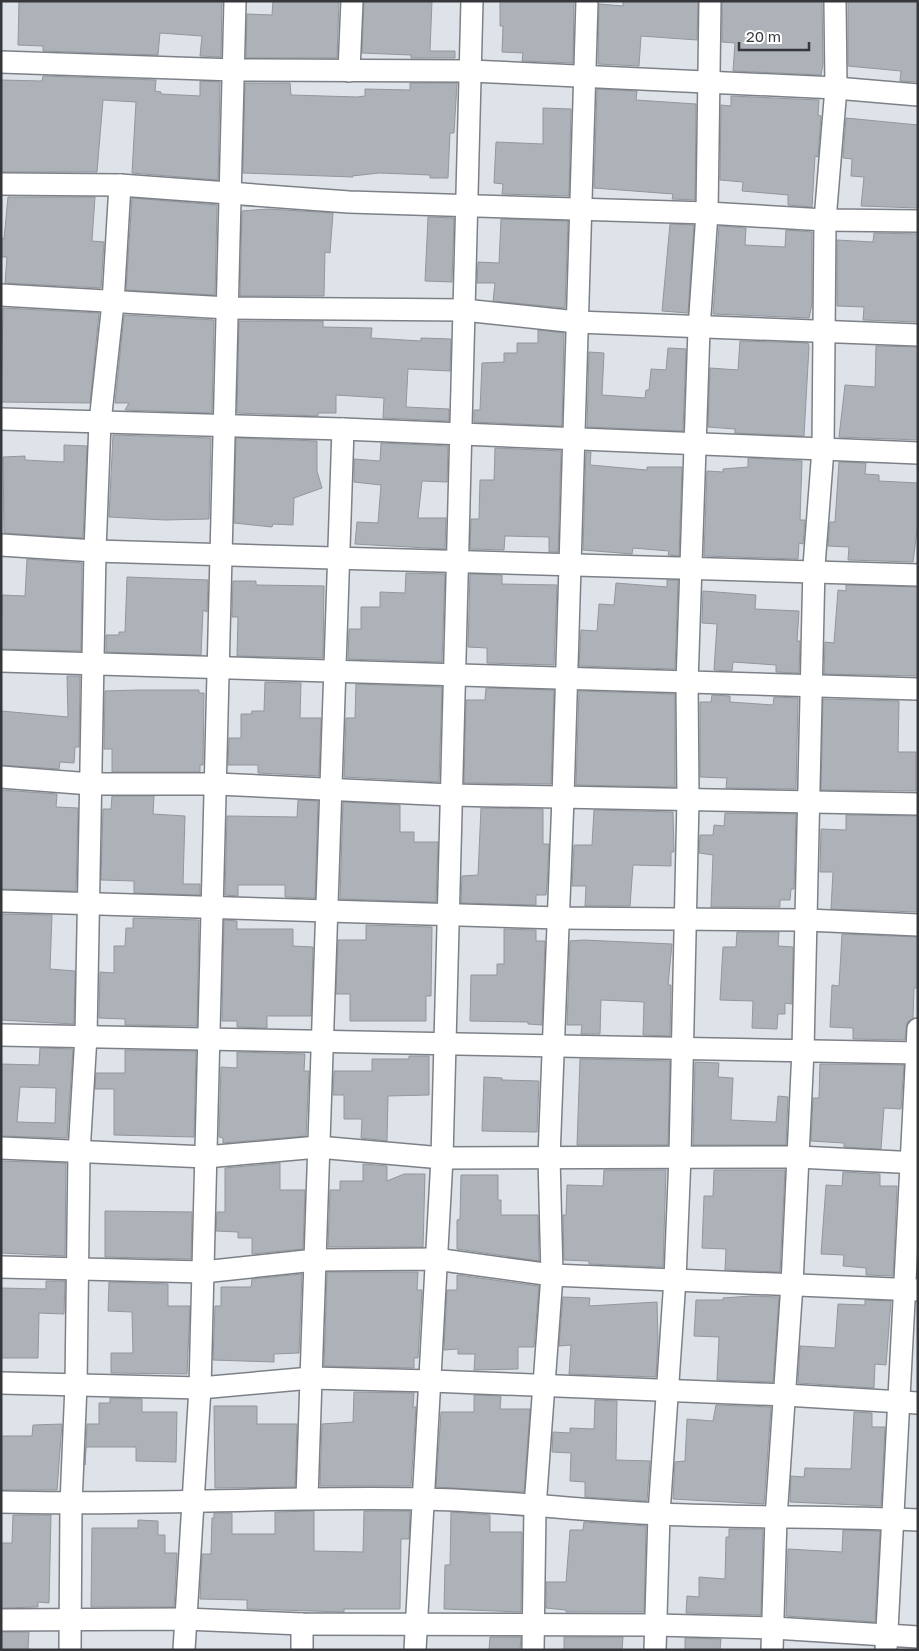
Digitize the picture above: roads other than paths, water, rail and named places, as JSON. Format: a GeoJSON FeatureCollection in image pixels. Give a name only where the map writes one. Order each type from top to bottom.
{"type":"FeatureCollection","features":[{"type":"Feature","properties":{"kind":"street"},"geometry":{"type":"LineString","coordinates":[[184,1650],[200,1388],[212,907],[217,784],[235,1]]}},
{"type":"Feature","properties":{"kind":"street"},"geometry":{"type":"LineString","coordinates":[[349,71],[352,1]]}},
{"type":"Feature","properties":{"kind":"street"},"geometry":{"type":"LineString","coordinates":[[415,1650],[442,1158],[472,1]]}},
{"type":"Feature","properties":{"kind":"street"},"geometry":{"type":"LineString","coordinates":[[533,1650],[535,1507],[552,1274],[549,1157],[563,798],[568,565],[587,1]]}},
{"type":"Feature","properties":{"kind":"street"},"geometry":{"type":"LineString","coordinates":[[655,1650],[659,1514],[675,1278],[680,1156],[688,800],[687,683],[699,329],[707,213],[710,1]]}},
{"type":"Feature","properties":{"kind":"street"},"geometry":{"type":"LineString","coordinates":[[772,1650],[776,1518],[792,1284],[803,1050],[814,573],[823,449],[825,220],[836,88],[835,1]]}},
{"type":"Feature","properties":{"kind":"street"},"geometry":{"type":"LineString","coordinates":[[1,62],[234,70],[470,71],[584,78],[836,88],[918,95]]}},
{"type":"Feature","properties":{"kind":"street"},"geometry":{"type":"LineString","coordinates":[[1,184],[120,185],[349,202],[467,207],[707,213],[825,220],[918,220]]}},
{"type":"Feature","properties":{"kind":"street"},"geometry":{"type":"LineString","coordinates":[[70,1650],[71,1504],[76,1385],[79,1152],[86,1036],[95,550],[100,422],[113,303],[120,185]]}},
{"type":"Feature","properties":{"kind":"street"},"geometry":{"type":"LineString","coordinates":[[1,295],[113,303],[228,308],[464,310],[577,322],[699,329],[825,330],[918,335]]}},
{"type":"Feature","properties":{"kind":"street"},"geometry":{"type":"LineString","coordinates":[[1,419],[343,429],[918,453]]}},
{"type":"Feature","properties":{"kind":"street"},"geometry":{"type":"LineString","coordinates":[[307,1498],[343,429]]}},
{"type":"Feature","properties":{"kind":"street"},"geometry":{"type":"LineString","coordinates":[[1,545],[95,550],[458,562],[918,575]]}},
{"type":"Feature","properties":{"kind":"street"},"geometry":{"type":"LineString","coordinates":[[1,661],[918,690]]}},
{"type":"Feature","properties":{"kind":"street"},"geometry":{"type":"LineString","coordinates":[[1,777],[91,784],[217,784],[451,795],[918,804]]}},
{"type":"Feature","properties":{"kind":"street"},"geometry":{"type":"LineString","coordinates":[[1,901],[559,918],[807,920],[918,925]]}},
{"type":"Feature","properties":{"kind":"street"},"geometry":{"type":"LineString","coordinates":[[886,1643],[892,1518],[909,1403],[918,1029]]}},
{"type":"Feature","properties":{"kind":"street"},"geometry":{"type":"LineString","coordinates":[[1,1035],[917,1052]]}},
{"type":"Feature","properties":{"kind":"street"},"geometry":{"type":"LineString","coordinates":[[1,1148],[206,1157],[318,1147],[442,1158],[798,1157],[915,1163]]}},
{"type":"Feature","properties":{"kind":"street"},"geometry":{"type":"LineString","coordinates":[[1,1267],[203,1272],[315,1260],[435,1259],[552,1274],[912,1290]]}},
{"type":"Feature","properties":{"kind":"street"},"geometry":{"type":"LineString","coordinates":[[1,1383],[200,1388],[311,1378],[666,1390],[909,1403]]}},
{"type":"Feature","properties":{"kind":"street"},"geometry":{"type":"LineString","coordinates":[[1,1502],[71,1504],[193,1503],[307,1498],[424,1499],[659,1514],[918,1520]]}},
{"type":"Feature","properties":{"kind":"street"},"geometry":{"type":"LineString","coordinates":[[1,1620],[185,1619],[302,1624],[533,1623],[656,1625],[774,1628],[886,1643],[918,1637]]}},
{"type":"Feature","properties":{"kind":"street"},"geometry":{"type":"LineString","coordinates":[[302,1624],[302,1650]]}}]}
